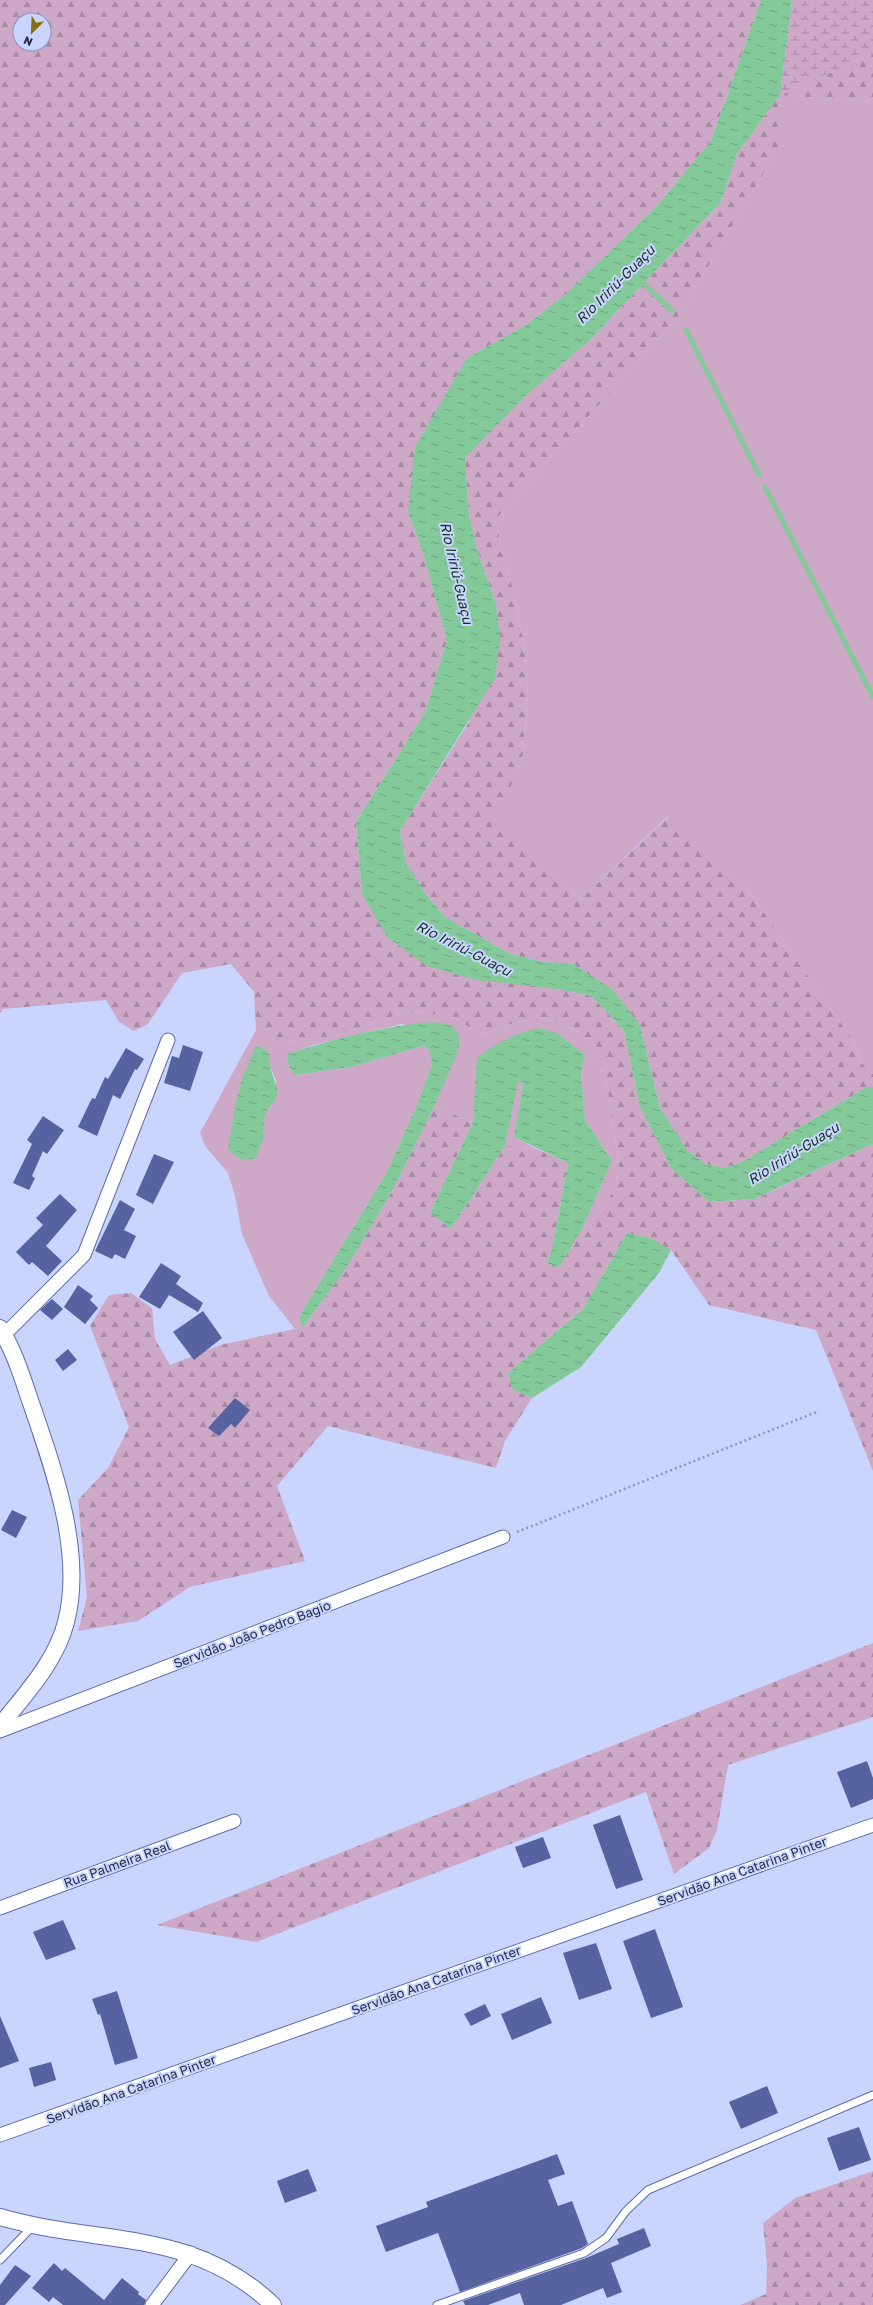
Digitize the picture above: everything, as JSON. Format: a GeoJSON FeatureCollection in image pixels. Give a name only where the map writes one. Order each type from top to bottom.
{"type":"FeatureCollection","features":[{"type":"Feature","properties":{"kind":"street"},"geometry":{"type":"LineString","coordinates":[[0,1726],[38,1678],[56,1649],[66,1622],[70,1592],[70,1556],[65,1515],[54,1473],[17,1362],[2,1332],[84,1255],[168,1040]]}},
{"type":"Feature","properties":{"kind":"street","name":"Servidão João Pedro Bagio"},"geometry":{"type":"LineString","coordinates":[[0,1731],[503,1537]]}},
{"type":"Feature","properties":{"kind":"street","name":"Rua Palmeira Real"},"geometry":{"type":"LineString","coordinates":[[0,1908],[234,1821]]}},
{"type":"Feature","properties":{"kind":"street","name":"Servidão Ana Catarina Pinter"},"geometry":{"type":"LineString","coordinates":[[0,2135],[873,1824]]}},
{"type":"Feature","properties":{"kind":"street"},"geometry":{"type":"LineString","coordinates":[[0,2217],[32,2227],[145,2242],[190,2253],[235,2275],[273,2305]]}},
{"type":"Feature","properties":{"kind":"street"},"geometry":{"type":"LineString","coordinates":[[152,2305],[190,2253]]}},
{"type":"Feature","properties":{"kind":"lane"},"geometry":{"type":"LineString","coordinates":[[437,2305],[584,2253],[606,2238],[626,2211],[648,2190],[873,2095]]}},
{"type":"Feature","properties":{"kind":"lane"},"geometry":{"type":"LineString","coordinates":[[0,2260],[32,2227]]}},
{"type":"Feature","properties":{"kind":"path"},"geometry":{"type":"LineString","coordinates":[[503,1537],[819,1411]]}},
{"type":"Feature","properties":{"kind":"green space"},"geometry":{"type":"Polygon","coordinates":[[[0,0],[761,0],[711,141],[656,207],[566,294],[526,325],[467,358],[408,512],[423,553],[447,640],[425,713],[356,822],[362,894],[557,989],[592,996],[624,1031],[640,1107],[671,1168],[709,1202],[755,1199],[873,1144],[873,1471],[816,1330],[709,1305],[671,1250],[627,1233],[583,1309],[508,1373],[512,1389],[532,1398],[505,1441],[496,1468],[328,1426],[277,1486],[305,1561],[190,1587],[138,1621],[78,1631],[87,1597],[78,1500],[108,1468],[129,1427],[90,1326],[109,1295],[131,1293],[152,1308],[155,1339],[170,1365],[220,1345],[303,1327],[347,1267],[394,1188],[434,1107],[473,1122],[430,1213],[451,1229],[505,1146],[535,1148],[568,1163],[553,1245],[547,1263],[559,1268],[583,1227],[605,1207],[617,1182],[619,1163],[608,1092],[596,1046],[575,1030],[549,1020],[514,1023],[487,1033],[475,1031],[459,1020],[426,1012],[402,1013],[333,1037],[279,1042],[256,1030],[254,992],[231,964],[182,973],[148,1024],[134,1031],[119,1022],[106,1000],[3,1009],[0,1014],[0,0]]]}},
{"type":"Feature","properties":{"kind":"green space"},"geometry":{"type":"Polygon","coordinates":[[[792,0],[873,0],[873,54],[780,95],[792,0]]]}},
{"type":"Feature","properties":{"kind":"green space"},"geometry":{"type":"Polygon","coordinates":[[[873,54],[873,102],[780,95],[873,54]]]}},
{"type":"Feature","properties":{"kind":"green space"},"geometry":{"type":"Polygon","coordinates":[[[780,95],[873,102],[873,1074],[860,1062],[854,1042],[746,887],[668,816],[581,899],[495,817],[522,763],[528,693],[524,643],[514,593],[495,520],[677,318],[773,158],[783,150],[780,95]]]}},
{"type":"Feature","properties":{"kind":"green space"},"geometry":{"type":"Polygon","coordinates":[[[780,95],[784,150],[773,158],[677,318],[495,520],[514,593],[524,643],[528,693],[522,763],[496,817],[581,899],[669,816],[746,887],[854,1042],[860,1062],[873,1074],[873,1087],[867,1087],[742,1162],[725,1168],[705,1164],[687,1150],[660,1108],[640,1025],[573,964],[544,962],[510,954],[445,917],[425,893],[406,863],[400,831],[469,722],[500,640],[496,604],[477,550],[469,515],[465,458],[530,392],[590,340],[721,202],[737,154],[780,95]]]}},
{"type":"Feature","properties":{"kind":"green space"},"geometry":{"type":"Polygon","coordinates":[[[426,1012],[459,1020],[475,1031],[487,1033],[514,1023],[549,1020],[575,1030],[596,1046],[608,1092],[619,1163],[617,1182],[605,1207],[583,1227],[612,1161],[585,1120],[581,1074],[585,1055],[557,1033],[474,1109],[473,1122],[434,1107],[460,1042],[402,1024],[317,1044],[287,1054],[289,1067],[296,1075],[351,1067],[423,1046],[429,1050],[432,1064],[420,1098],[387,1172],[303,1310],[299,1320],[303,1327],[295,1329],[269,1296],[242,1234],[235,1196],[228,1173],[205,1146],[200,1133],[256,1030],[279,1042],[333,1037],[402,1013],[426,1012]],[[256,1046],[239,1090],[235,1113],[264,1119],[268,1109],[275,1101],[276,1080],[270,1067],[270,1054],[256,1046]]]}},
{"type":"Feature","properties":{"kind":"green space"},"geometry":{"type":"Polygon","coordinates":[[[518,1081],[523,1083],[514,1137],[535,1148],[505,1146],[518,1081]]]}},
{"type":"Feature","properties":{"kind":"green space"},"geometry":{"type":"Polygon","coordinates":[[[873,1643],[873,1717],[728,1765],[717,1830],[709,1848],[674,1874],[646,1792],[256,1942],[157,1925],[873,1643]]]}},
{"type":"Feature","properties":{"kind":"green space"},"geometry":{"type":"Polygon","coordinates":[[[873,2171],[873,2305],[740,2305],[766,2294],[767,2265],[763,2223],[795,2198],[873,2171]]]}},
{"type":"Feature","properties":{"kind":"water","name":"Rio Iririú-Guaçu"},"geometry":{"type":"Polygon","coordinates":[[[761,0],[792,0],[780,95],[737,154],[721,202],[590,340],[530,392],[465,458],[469,515],[477,550],[496,604],[500,640],[495,678],[400,831],[406,863],[425,893],[445,917],[510,954],[544,962],[573,964],[613,990],[640,1025],[660,1108],[687,1150],[705,1164],[725,1168],[742,1162],[867,1087],[873,1087],[873,1144],[754,1199],[709,1202],[671,1168],[640,1107],[624,1031],[592,996],[557,989],[476,980],[427,966],[387,937],[362,894],[356,822],[425,713],[447,640],[423,553],[408,512],[415,447],[467,358],[526,325],[566,294],[656,207],[711,141],[761,0]]]}},
{"type":"Feature","properties":{"kind":"water"},"geometry":{"type":"Polygon","coordinates":[[[432,1022],[451,1025],[457,1032],[460,1042],[457,1054],[434,1107],[394,1188],[347,1267],[303,1327],[299,1320],[303,1310],[387,1172],[420,1098],[432,1064],[429,1050],[423,1046],[351,1067],[295,1075],[289,1067],[287,1054],[359,1034],[432,1022]]]}},
{"type":"Feature","properties":{"kind":"water"},"geometry":{"type":"Polygon","coordinates":[[[539,1028],[557,1033],[585,1055],[581,1074],[585,1120],[612,1161],[583,1227],[559,1268],[547,1263],[553,1245],[568,1163],[514,1137],[523,1083],[518,1082],[505,1146],[451,1229],[430,1213],[473,1122],[477,1058],[506,1039],[539,1028]]]}},
{"type":"Feature","properties":{"kind":"water"},"geometry":{"type":"Polygon","coordinates":[[[256,1046],[263,1048],[270,1054],[270,1067],[278,1091],[275,1101],[268,1109],[264,1119],[263,1139],[256,1158],[244,1160],[234,1155],[228,1149],[236,1101],[243,1076],[256,1046]]]}},
{"type":"Feature","properties":{"kind":"water"},"geometry":{"type":"Polygon","coordinates":[[[627,1233],[650,1238],[671,1250],[659,1273],[581,1367],[532,1398],[512,1389],[508,1373],[583,1309],[627,1233]]]}},
{"type":"Feature","properties":{"kind":"building"},"geometry":{"type":"Polygon","coordinates":[[[183,1045],[203,1052],[190,1091],[164,1083],[172,1056],[179,1058],[183,1045]]]}},
{"type":"Feature","properties":{"kind":"building"},"geometry":{"type":"Polygon","coordinates":[[[126,1048],[144,1059],[137,1070],[135,1069],[120,1099],[113,1095],[97,1136],[78,1127],[92,1098],[95,1099],[105,1077],[108,1079],[126,1048]]]}},
{"type":"Feature","properties":{"kind":"building"},"geometry":{"type":"Polygon","coordinates":[[[43,1116],[64,1130],[47,1154],[43,1151],[32,1176],[35,1178],[29,1190],[13,1183],[32,1144],[27,1140],[43,1116]]]}},
{"type":"Feature","properties":{"kind":"building"},"geometry":{"type":"Polygon","coordinates":[[[154,1154],[174,1162],[153,1204],[136,1195],[154,1154]]]}},
{"type":"Feature","properties":{"kind":"building"},"geometry":{"type":"Polygon","coordinates":[[[60,1194],[77,1210],[46,1246],[62,1261],[48,1276],[32,1262],[29,1265],[16,1252],[43,1225],[36,1218],[60,1194]]]}},
{"type":"Feature","properties":{"kind":"building"},"geometry":{"type":"Polygon","coordinates":[[[120,1200],[135,1209],[124,1230],[136,1236],[125,1259],[115,1254],[112,1259],[95,1251],[120,1200]]]}},
{"type":"Feature","properties":{"kind":"building"},"geometry":{"type":"Polygon","coordinates":[[[161,1263],[181,1276],[176,1284],[203,1303],[198,1312],[169,1295],[160,1309],[139,1297],[161,1263]]]}},
{"type":"Feature","properties":{"kind":"building"},"geometry":{"type":"Polygon","coordinates":[[[78,1285],[93,1296],[90,1300],[98,1308],[85,1324],[64,1307],[78,1285]]]}},
{"type":"Feature","properties":{"kind":"building"},"geometry":{"type":"Polygon","coordinates":[[[52,1299],[63,1309],[52,1320],[40,1310],[52,1299]]]}},
{"type":"Feature","properties":{"kind":"building"},"geometry":{"type":"Polygon","coordinates":[[[203,1311],[222,1338],[194,1360],[173,1332],[203,1311]]]}},
{"type":"Feature","properties":{"kind":"building"},"geometry":{"type":"Polygon","coordinates":[[[68,1349],[77,1360],[63,1371],[55,1360],[68,1349]]]}},
{"type":"Feature","properties":{"kind":"building"},"geometry":{"type":"Polygon","coordinates":[[[235,1398],[250,1410],[235,1428],[231,1424],[219,1436],[208,1428],[235,1398]]]}},
{"type":"Feature","properties":{"kind":"building"},"geometry":{"type":"Polygon","coordinates":[[[12,1510],[27,1517],[16,1538],[1,1530],[12,1510]]]}},
{"type":"Feature","properties":{"kind":"building"},"geometry":{"type":"Polygon","coordinates":[[[867,1761],[873,1778],[873,1799],[851,1808],[837,1772],[867,1761]]]}},
{"type":"Feature","properties":{"kind":"building"},"geometry":{"type":"Polygon","coordinates":[[[620,1815],[643,1880],[616,1889],[593,1825],[620,1815]]]}},
{"type":"Feature","properties":{"kind":"building"},"geometry":{"type":"Polygon","coordinates":[[[543,1837],[551,1858],[523,1868],[515,1847],[543,1837]]]}},
{"type":"Feature","properties":{"kind":"building"},"geometry":{"type":"Polygon","coordinates":[[[63,1920],[76,1949],[46,1960],[33,1932],[63,1920]]]}},
{"type":"Feature","properties":{"kind":"building"},"geometry":{"type":"Polygon","coordinates":[[[655,1929],[683,2007],[651,2018],[623,1941],[655,1929]]]}},
{"type":"Feature","properties":{"kind":"building"},"geometry":{"type":"Polygon","coordinates":[[[596,1943],[612,1989],[579,2000],[563,1953],[596,1943]]]}},
{"type":"Feature","properties":{"kind":"building"},"geometry":{"type":"Polygon","coordinates":[[[117,1991],[138,2058],[115,2065],[100,2014],[98,2015],[92,1999],[117,1991]]]}},
{"type":"Feature","properties":{"kind":"building"},"geometry":{"type":"Polygon","coordinates":[[[541,1997],[552,2023],[512,2040],[501,2014],[541,1997]]]}},
{"type":"Feature","properties":{"kind":"building"},"geometry":{"type":"Polygon","coordinates":[[[485,2004],[491,2016],[471,2026],[464,2014],[485,2004]]]}},
{"type":"Feature","properties":{"kind":"building"},"geometry":{"type":"Polygon","coordinates":[[[0,2016],[19,2061],[0,2068],[0,2016]]]}},
{"type":"Feature","properties":{"kind":"building"},"geometry":{"type":"Polygon","coordinates":[[[51,2062],[56,2080],[34,2087],[29,2068],[51,2062]]]}},
{"type":"Feature","properties":{"kind":"building"},"geometry":{"type":"Polygon","coordinates":[[[767,2086],[778,2113],[741,2129],[729,2102],[767,2086]]]}},
{"type":"Feature","properties":{"kind":"building"},"geometry":{"type":"Polygon","coordinates":[[[859,2127],[871,2160],[839,2171],[827,2138],[859,2127]]]}},
{"type":"Feature","properties":{"kind":"building"},"geometry":{"type":"Polygon","coordinates":[[[557,2154],[565,2174],[548,2180],[558,2206],[572,2201],[588,2244],[582,2248],[460,2292],[438,2233],[386,2252],[376,2226],[428,2207],[426,2202],[557,2154]]]}},
{"type":"Feature","properties":{"kind":"building"},"geometry":{"type":"Polygon","coordinates":[[[308,2169],[317,2191],[285,2203],[277,2181],[308,2169]]]}},
{"type":"Feature","properties":{"kind":"building"},"geometry":{"type":"Polygon","coordinates":[[[644,2228],[651,2246],[611,2263],[622,2292],[607,2298],[603,2288],[561,2305],[524,2305],[520,2293],[488,2305],[465,2305],[463,2301],[586,2258],[619,2244],[617,2239],[644,2228]]]}},
{"type":"Feature","properties":{"kind":"building"},"geometry":{"type":"Polygon","coordinates":[[[54,2263],[62,2271],[65,2268],[104,2300],[122,2278],[146,2300],[144,2305],[63,2305],[53,2297],[49,2302],[32,2288],[54,2263]]]}},
{"type":"Feature","properties":{"kind":"building"},"geometry":{"type":"Polygon","coordinates":[[[15,2265],[31,2276],[5,2305],[0,2305],[0,2285],[15,2265]]]}},
{"type":"Feature","properties":{"kind":"waterway","name":"Rio Iririú-Guaçu"},"geometry":{"type":"LineString","coordinates":[[638,278],[672,311]]}},
{"type":"Feature","properties":{"kind":"waterway"},"geometry":{"type":"LineString","coordinates":[[686,330],[759,475]]}},
{"type":"Feature","properties":{"kind":"waterway"},"geometry":{"type":"LineString","coordinates":[[765,487],[873,697]]}}]}
